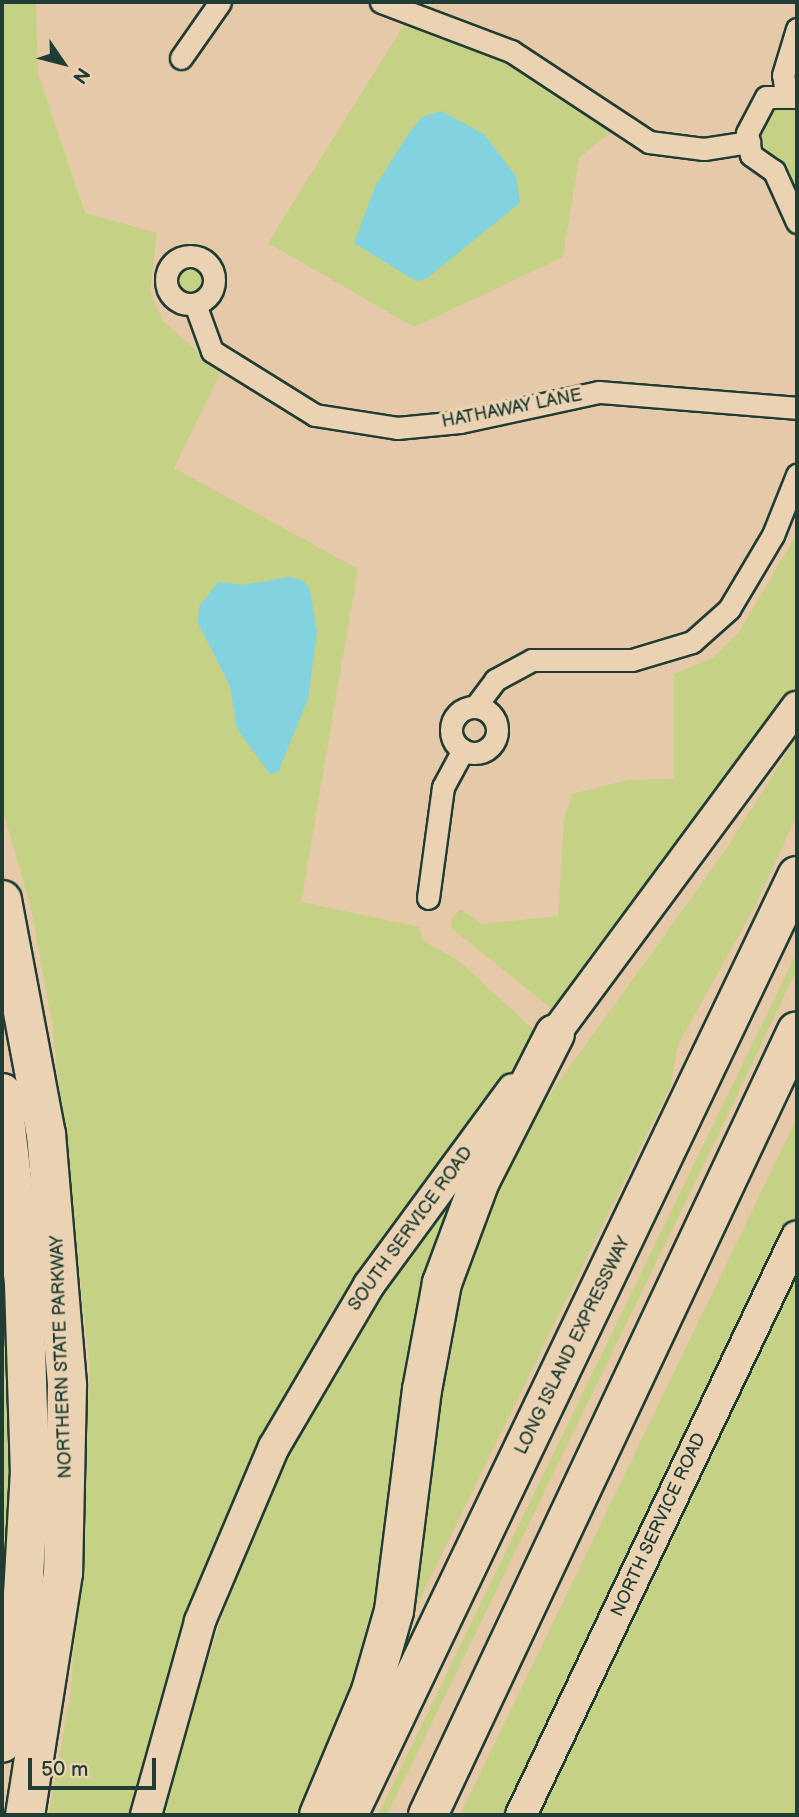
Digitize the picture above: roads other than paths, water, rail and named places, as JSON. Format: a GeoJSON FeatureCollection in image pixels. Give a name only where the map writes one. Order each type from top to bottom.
{"type":"FeatureCollection","features":[{"type":"Feature","properties":{"kind":"highway","name":"LONG ISLAND EXPRESSWAY"},"geometry":{"type":"LineString","coordinates":[[348,1815],[797,876]]}},
{"type":"Feature","properties":{"kind":"highway","name":"NORTHERN STATE PARKWAY"},"geometry":{"type":"LineString","coordinates":[[2,900],[49,1159],[67,1386],[62,1586],[25,1815]]}},
{"type":"Feature","properties":{"kind":"highway"},"geometry":{"type":"LineString","coordinates":[[428,1815],[797,1031]]}},
{"type":"Feature","properties":{"kind":"highway"},"geometry":{"type":"LineString","coordinates":[[319,1815],[371,1691],[394,1611],[442,1283],[480,1181],[555,1034]]}},
{"type":"Feature","properties":{"kind":"highway"},"geometry":{"type":"LineString","coordinates":[[602,1450],[643,1409],[797,1089]]}},
{"type":"Feature","properties":{"kind":"highway","name":"NORTHERN STATE PARKWAY"},"geometry":{"type":"LineString","coordinates":[[2,1093],[24,1284],[30,1457],[23,1594],[2,1743]]}},
{"type":"Feature","properties":{"kind":"main road","name":"SOUTH SERVICE ROAD"},"geometry":{"type":"LineString","coordinates":[[146,1815],[200,1621],[287,1421],[369,1284],[797,707]]}},
{"type":"Feature","properties":{"kind":"main road","name":"NORTH SERVICE ROAD"},"geometry":{"type":"LineString","coordinates":[[521,1815],[797,1236]]}},
{"type":"Feature","properties":{"kind":"street"},"geometry":{"type":"LineString","coordinates":[[181,58],[220,2]]}},
{"type":"Feature","properties":{"kind":"street"},"geometry":{"type":"LineString","coordinates":[[381,2],[511,51],[649,142],[704,149],[749,142]]}},
{"type":"Feature","properties":{"kind":"street"},"geometry":{"type":"LineString","coordinates":[[797,29],[783,75],[792,95],[766,97],[754,113],[749,142],[751,155],[774,171],[787,192],[797,222]]}},
{"type":"Feature","properties":{"kind":"street","name":"HATHAWAY LANE"},"geometry":{"type":"LineString","coordinates":[[195,304],[212,351],[315,415],[397,428],[460,422],[599,392],[797,408]]}},
{"type":"Feature","properties":{"kind":"street"},"geometry":{"type":"LineString","coordinates":[[475,707],[494,717],[496,738],[478,753],[463,750],[453,738],[452,723],[475,707],[495,680],[533,660],[632,660],[692,642],[729,610],[773,535],[797,475]]}},
{"type":"Feature","properties":{"kind":"street"},"geometry":{"type":"LineString","coordinates":[[428,898],[443,787],[463,750]]}},
{"type":"Feature","properties":{"kind":"water"},"geometry":{"type":"Polygon","coordinates":[[[441,111],[484,134],[516,176],[520,203],[426,279],[416,281],[354,243],[375,187],[409,133],[422,117],[441,111]]]}},
{"type":"Feature","properties":{"kind":"water"},"geometry":{"type":"Polygon","coordinates":[[[288,577],[303,580],[310,590],[317,633],[308,699],[278,772],[270,774],[237,729],[230,686],[198,623],[199,607],[218,582],[244,585],[288,577]]]}}]}
